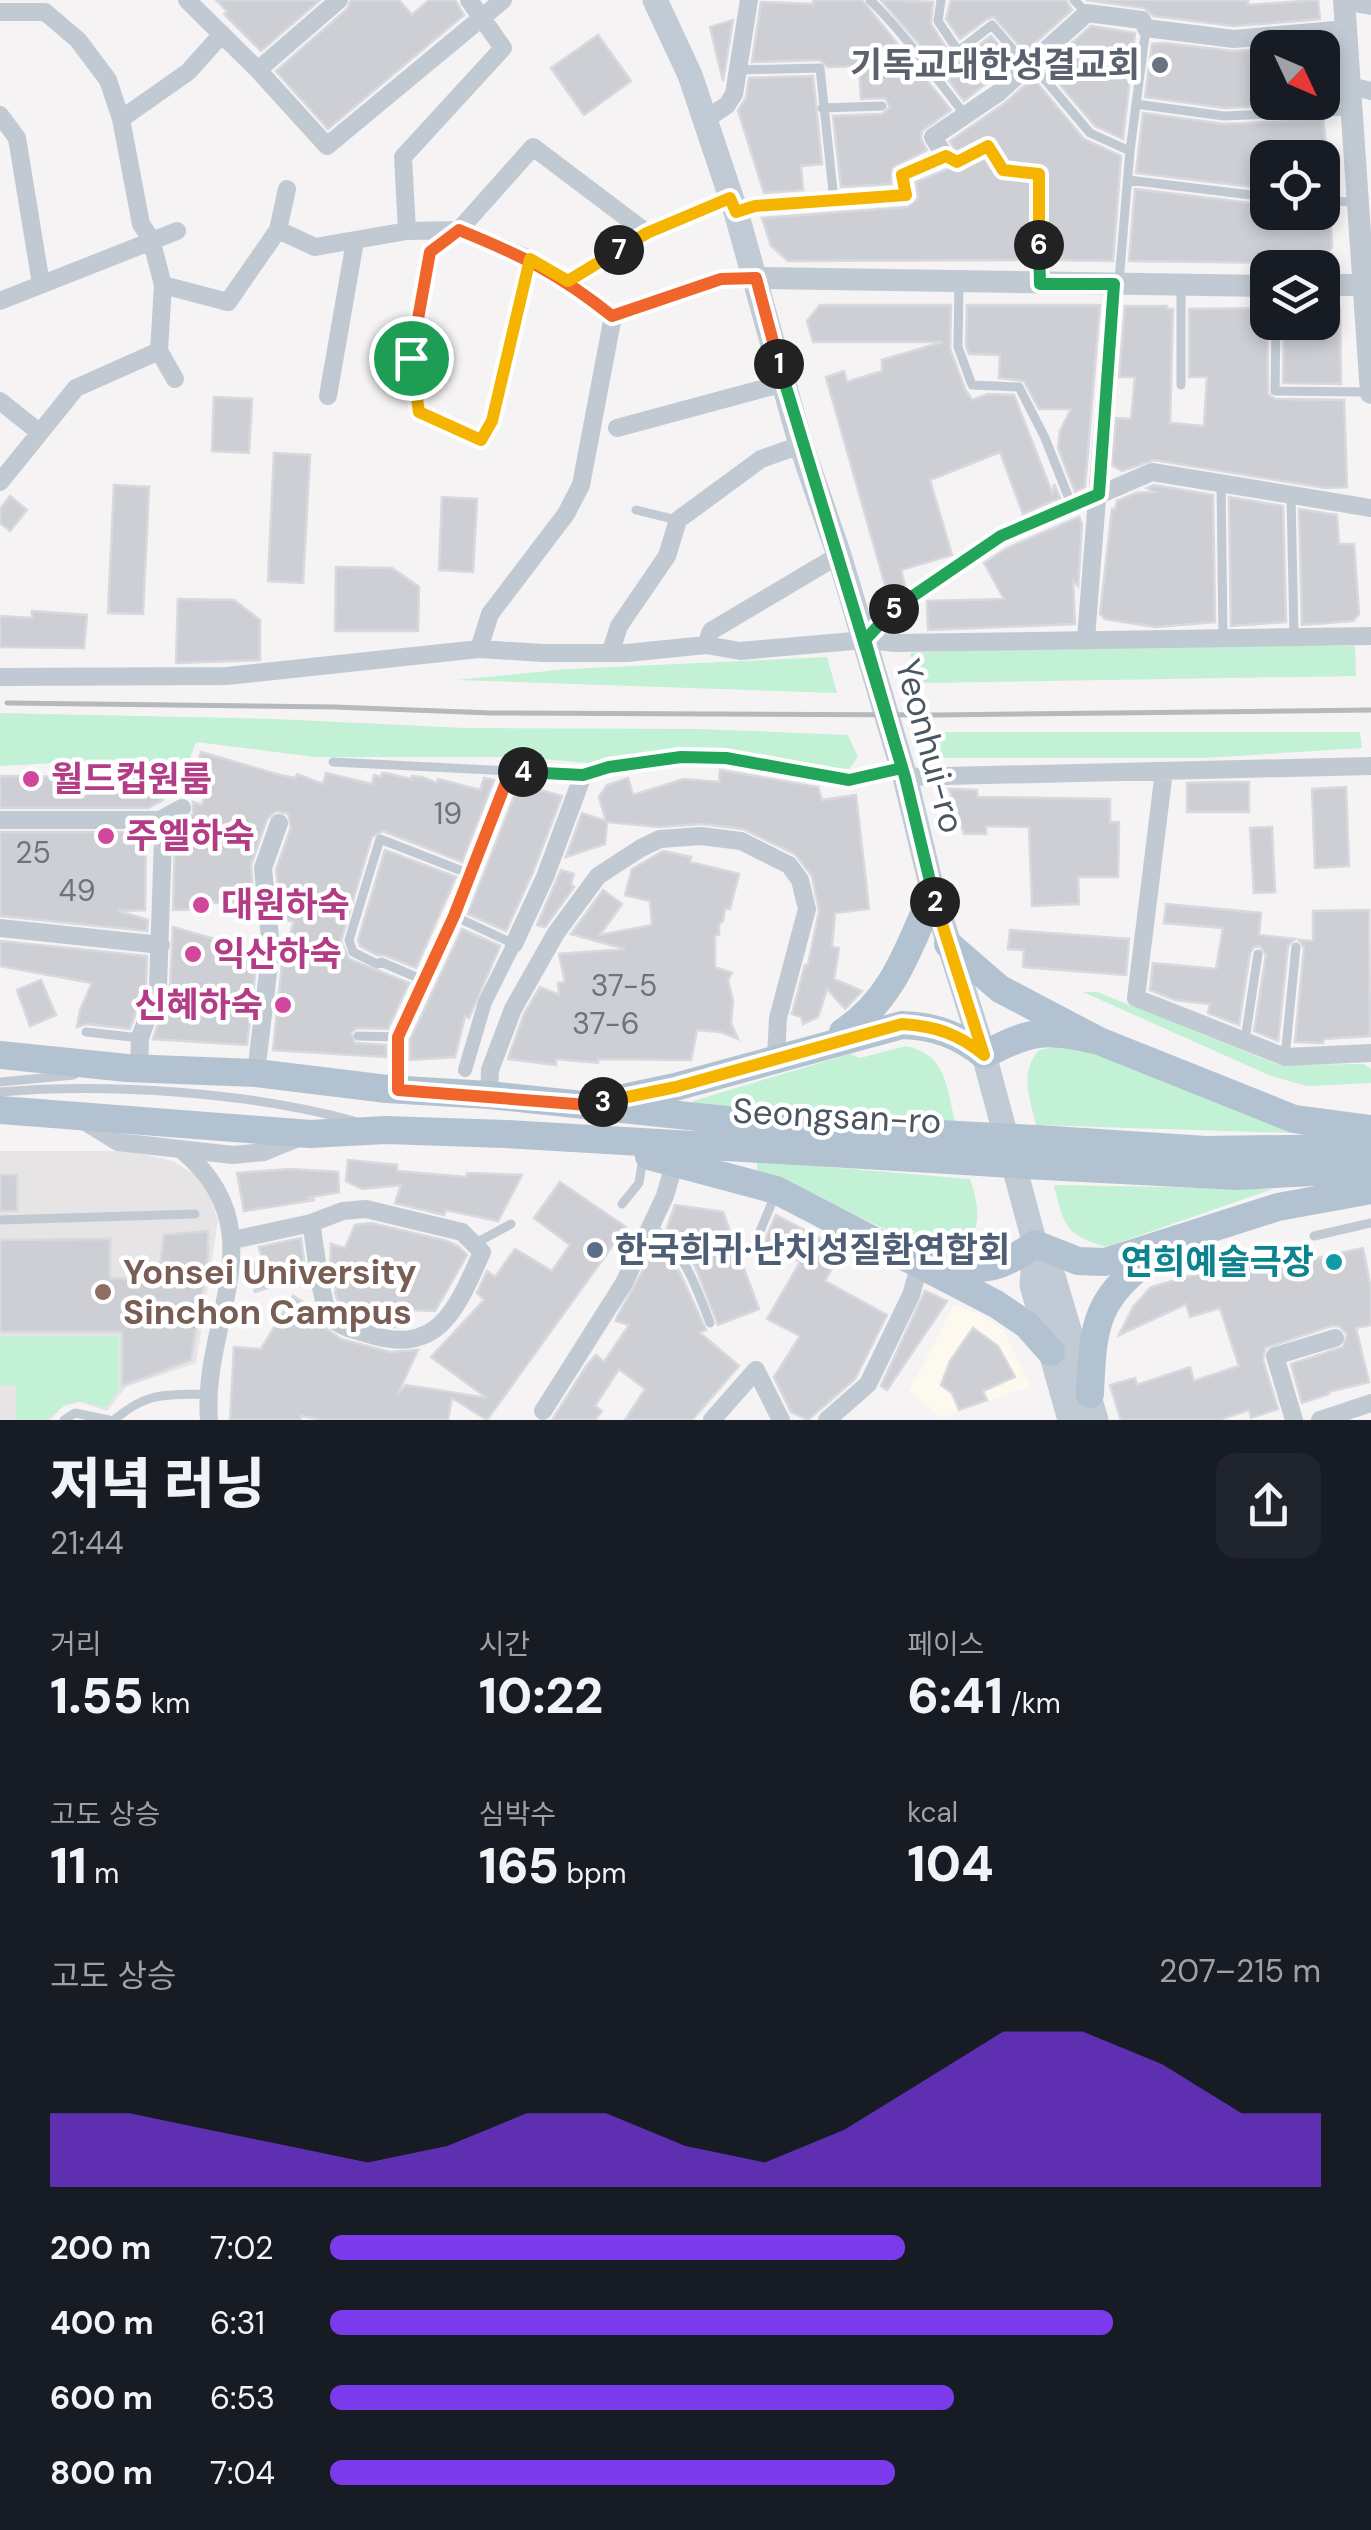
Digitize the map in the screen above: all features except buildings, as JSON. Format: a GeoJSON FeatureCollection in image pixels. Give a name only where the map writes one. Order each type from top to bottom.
{"type":"FeatureCollection","features":[{"type":"Feature","properties":{"kind":"main road","name":"Yeonhui-ro"},"geometry":{"type":"LineString","coordinates":[[656,0],[690,74],[756,278],[802,445],[839,554],[859,640],[903,772],[933,893],[984,1055],[1035,1244],[1054,1276],[1093,1407]]}},
{"type":"Feature","properties":{"kind":"main road"},"geometry":{"type":"LineString","coordinates":[[820,1046],[867,1016],[881,1001],[905,960],[933,893]]}},
{"type":"Feature","properties":{"kind":"main road"},"geometry":{"type":"LineString","coordinates":[[948,944],[1000,989],[1098,1042]]}},
{"type":"Feature","properties":{"kind":"main road"},"geometry":{"type":"LineString","coordinates":[[588,1105],[676,1087],[902,1024],[921,1025],[964,1039],[984,1055],[1032,1033],[1063,1032],[1294,1118],[1371,1128]]}},
{"type":"Feature","properties":{"kind":"main road","name":"Seongsan-ro"},"geometry":{"type":"LineString","coordinates":[[0,1055],[489,1095],[961,1148]]}},
{"type":"Feature","properties":{"kind":"main road","name":"Seongsan-ro"},"geometry":{"type":"LineString","coordinates":[[0,1110],[310,1134],[386,1130],[1041,1152],[1371,1145]]}},
{"type":"Feature","properties":{"kind":"main road"},"geometry":{"type":"LineString","coordinates":[[598,1140],[776,1190],[1028,1325],[1052,1352]]}},
{"type":"Feature","properties":{"kind":"main road","name":"Seongsan-ro"},"geometry":{"type":"LineString","coordinates":[[1041,1152],[1237,1176],[1371,1169]]}},
{"type":"Feature","properties":{"kind":"main road"},"geometry":{"type":"LineString","coordinates":[[920,1264],[976,1269],[1009,1263],[1035,1244],[1078,1262],[1105,1262],[1278,1207],[1371,1190]]}},
{"type":"Feature","properties":{"kind":"main road"},"geometry":{"type":"LineString","coordinates":[[1093,1407],[1092,1337],[1106,1300],[1178,1238]]}},
{"type":"Feature","properties":{"kind":"main road","name":"Yeonhui-ro"},"geometry":{"type":"LineString","coordinates":[[1035,1244],[1032,1285],[1070,1420]]}},
{"type":"Feature","properties":{"kind":"street"},"geometry":{"type":"LineString","coordinates":[[188,0],[327,146],[475,8],[502,0]]}},
{"type":"Feature","properties":{"kind":"street"},"geometry":{"type":"LineString","coordinates":[[258,70],[339,0]]}},
{"type":"Feature","properties":{"kind":"street"},"geometry":{"type":"LineString","coordinates":[[706,120],[727,106],[734,94],[749,0]]}},
{"type":"Feature","properties":{"kind":"street"},"geometry":{"type":"LineString","coordinates":[[1371,6],[1344,0],[1346,29],[1360,89],[1352,111],[1363,150],[1359,202],[1371,392]]}},
{"type":"Feature","properties":{"kind":"street"},"geometry":{"type":"LineString","coordinates":[[568,281],[647,233],[732,205],[906,195],[902,175],[946,156],[933,137],[1029,65],[1080,7],[1142,20],[1146,28],[1234,39],[1346,29]]}},
{"type":"Feature","properties":{"kind":"street"},"geometry":{"type":"LineString","coordinates":[[407,232],[402,157],[503,48],[475,8]]}},
{"type":"Feature","properties":{"kind":"street"},"geometry":{"type":"LineString","coordinates":[[0,12],[45,12],[78,40],[108,80],[122,119],[141,224],[151,240],[163,285],[159,351],[175,380]]}},
{"type":"Feature","properties":{"kind":"street"},"geometry":{"type":"LineString","coordinates":[[122,119],[188,72],[222,34]]}},
{"type":"Feature","properties":{"kind":"street"},"geometry":{"type":"LineString","coordinates":[[0,116],[16,138],[41,284]]}},
{"type":"Feature","properties":{"kind":"street"},"geometry":{"type":"LineString","coordinates":[[530,259],[492,421],[481,440],[419,412],[411,358],[430,252],[459,230],[533,147],[647,233]]}},
{"type":"Feature","properties":{"kind":"street"},"geometry":{"type":"LineString","coordinates":[[163,285],[228,302],[278,230],[287,189]]}},
{"type":"Feature","properties":{"kind":"street"},"geometry":{"type":"LineString","coordinates":[[278,230],[315,247],[407,232],[459,230],[530,259],[568,281],[612,316]]}},
{"type":"Feature","properties":{"kind":"street"},"geometry":{"type":"LineString","coordinates":[[0,301],[177,231]]}},
{"type":"Feature","properties":{"kind":"street"},"geometry":{"type":"LineString","coordinates":[[328,396],[355,241]]}},
{"type":"Feature","properties":{"kind":"street"},"geometry":{"type":"LineString","coordinates":[[612,316],[721,279],[1250,286]]}},
{"type":"Feature","properties":{"kind":"street"},"geometry":{"type":"LineString","coordinates":[[1086,638],[1116,284]]}},
{"type":"Feature","properties":{"kind":"street"},"geometry":{"type":"LineString","coordinates":[[1340,286],[1367,285]]}},
{"type":"Feature","properties":{"kind":"street"},"geometry":{"type":"LineString","coordinates":[[479,649],[490,614],[548,539],[581,484],[612,316]]}},
{"type":"Feature","properties":{"kind":"street"},"geometry":{"type":"LineString","coordinates":[[0,482],[76,388],[159,351]]}},
{"type":"Feature","properties":{"kind":"street"},"geometry":{"type":"LineString","coordinates":[[616,428],[784,383]]}},
{"type":"Feature","properties":{"kind":"street"},"geometry":{"type":"LineString","coordinates":[[0,402],[39,432]]}},
{"type":"Feature","properties":{"kind":"street"},"geometry":{"type":"LineString","coordinates":[[611,651],[619,626],[667,556],[678,520],[761,459],[802,445]]}},
{"type":"Feature","properties":{"kind":"street"},"geometry":{"type":"LineString","coordinates":[[859,640],[885,614],[1001,536],[1152,472],[1371,508]]}},
{"type":"Feature","properties":{"kind":"street"},"geometry":{"type":"LineString","coordinates":[[706,644],[711,632],[839,554]]}},
{"type":"Feature","properties":{"kind":"street"},"geometry":{"type":"LineString","coordinates":[[859,640],[896,643],[1371,636]]}},
{"type":"Feature","properties":{"kind":"street","name":"Yeonhui-ro"},"geometry":{"type":"LineString","coordinates":[[0,677],[227,676],[479,649],[627,653],[706,644],[740,650],[859,640]]}},
{"type":"Feature","properties":{"kind":"street"},"geometry":{"type":"LineString","coordinates":[[398,1090],[398,1037],[454,916],[510,772],[583,775],[609,767],[681,757],[726,758],[849,780],[903,772],[1164,772],[1371,766]]}},
{"type":"Feature","properties":{"kind":"street"},"geometry":{"type":"LineString","coordinates":[[1164,772],[1136,998],[1284,1057],[1371,1052]]}},
{"type":"Feature","properties":{"kind":"street"},"geometry":{"type":"LineString","coordinates":[[466,1070],[485,1002],[538,893],[583,775]]}},
{"type":"Feature","properties":{"kind":"street"},"geometry":{"type":"LineString","coordinates":[[0,820],[160,820],[182,808]]}},
{"type":"Feature","properties":{"kind":"street"},"geometry":{"type":"LineString","coordinates":[[133,1068],[158,987],[163,838],[160,820]]}},
{"type":"Feature","properties":{"kind":"street"},"geometry":{"type":"LineString","coordinates":[[256,1074],[272,948],[263,868],[278,823]]}},
{"type":"Feature","properties":{"kind":"street"},"geometry":{"type":"LineString","coordinates":[[489,1095],[490,1070],[513,1010],[586,889],[598,876],[641,848],[678,837],[741,841],[789,865],[800,880],[807,909],[778,1018],[776,1058]]}},
{"type":"Feature","properties":{"kind":"street"},"geometry":{"type":"LineString","coordinates":[[0,928],[161,946]]}},
{"type":"Feature","properties":{"kind":"street"},"geometry":{"type":"LineString","coordinates":[[75,1116],[118,1142],[183,1151],[264,1152],[310,1134]]}},
{"type":"Feature","properties":{"kind":"street"},"geometry":{"type":"LineString","coordinates":[[183,1151],[212,1180],[228,1215],[233,1240],[232,1270],[207,1394],[209,1420]]}},
{"type":"Feature","properties":{"kind":"street"},"geometry":{"type":"LineString","coordinates":[[543,1411],[624,1284],[665,1196],[675,1161]]}},
{"type":"Feature","properties":{"kind":"street"},"geometry":{"type":"LineString","coordinates":[[233,1240],[344,1211],[366,1209],[462,1232],[482,1252],[467,1285],[437,1331],[417,1341],[382,1339],[338,1325],[326,1310],[311,1222]]}},
{"type":"Feature","properties":{"kind":"street"},"geometry":{"type":"LineString","coordinates":[[827,1420],[868,1384],[911,1295],[920,1264]]}},
{"type":"Feature","properties":{"kind":"street"},"geometry":{"type":"LineString","coordinates":[[1294,1420],[1266,1359],[1335,1338]]}},
{"type":"Feature","properties":{"kind":"street"},"geometry":{"type":"LineString","coordinates":[[712,1420],[756,1370],[781,1420]]}},
{"type":"Feature","properties":{"kind":"street"},"geometry":{"type":"LineString","coordinates":[[1320,1420],[1371,1403]]}},
{"type":"Feature","properties":{"kind":"lane"},"geometry":{"type":"LineString","coordinates":[[870,0],[889,17],[966,116]]}},
{"type":"Feature","properties":{"kind":"lane"},"geometry":{"type":"LineString","coordinates":[[941,0],[938,21],[958,51]]}},
{"type":"Feature","properties":{"kind":"lane"},"geometry":{"type":"LineString","coordinates":[[931,72],[992,25],[1090,133],[1130,151]]}},
{"type":"Feature","properties":{"kind":"lane"},"geometry":{"type":"LineString","coordinates":[[1116,284],[1146,28]]}},
{"type":"Feature","properties":{"kind":"lane"},"geometry":{"type":"LineString","coordinates":[[737,70],[820,68],[834,201]]}},
{"type":"Feature","properties":{"kind":"lane"},"geometry":{"type":"LineString","coordinates":[[1136,104],[1224,116],[1352,111]]}},
{"type":"Feature","properties":{"kind":"lane"},"geometry":{"type":"LineString","coordinates":[[822,108],[882,106]]}},
{"type":"Feature","properties":{"kind":"lane"},"geometry":{"type":"LineString","coordinates":[[946,156],[957,162],[988,146],[1003,170],[1039,174],[1040,284]]}},
{"type":"Feature","properties":{"kind":"lane"},"geometry":{"type":"LineString","coordinates":[[1128,180],[1250,194]]}},
{"type":"Feature","properties":{"kind":"lane"},"geometry":{"type":"LineString","coordinates":[[1340,201],[1359,202]]}},
{"type":"Feature","properties":{"kind":"lane"},"geometry":{"type":"LineString","coordinates":[[959,282],[958,347],[972,385],[1019,387],[1046,438],[1072,506]]}},
{"type":"Feature","properties":{"kind":"lane"},"geometry":{"type":"LineString","coordinates":[[1181,285],[1181,385]]}},
{"type":"Feature","properties":{"kind":"lane"},"geometry":{"type":"LineString","coordinates":[[1276,340],[1275,391],[1371,392]]}},
{"type":"Feature","properties":{"kind":"lane"},"geometry":{"type":"LineString","coordinates":[[1221,484],[1223,638]]}},
{"type":"Feature","properties":{"kind":"lane"},"geometry":{"type":"LineString","coordinates":[[1291,495],[1294,636]]}},
{"type":"Feature","properties":{"kind":"lane"},"geometry":{"type":"LineString","coordinates":[[636,510],[678,520]]}},
{"type":"Feature","properties":{"kind":"lane"},"geometry":{"type":"LineString","coordinates":[[333,762],[510,772]]}},
{"type":"Feature","properties":{"kind":"lane"},"geometry":{"type":"LineString","coordinates":[[422,980],[353,952],[349,940],[380,839],[471,875]]}},
{"type":"Feature","properties":{"kind":"lane"},"geometry":{"type":"LineString","coordinates":[[454,916],[514,944]]}},
{"type":"Feature","properties":{"kind":"lane"},"geometry":{"type":"LineString","coordinates":[[1284,1057],[1296,947]]}},
{"type":"Feature","properties":{"kind":"lane"},"geometry":{"type":"LineString","coordinates":[[1245,1043],[1258,954]]}},
{"type":"Feature","properties":{"kind":"lane"},"geometry":{"type":"LineString","coordinates":[[86,1032],[140,1038]]}},
{"type":"Feature","properties":{"kind":"lane"},"geometry":{"type":"LineString","coordinates":[[358,1036],[398,1037]]}},
{"type":"Feature","properties":{"kind":"lane"},"geometry":{"type":"LineString","coordinates":[[0,1082],[133,1068]]}},
{"type":"Feature","properties":{"kind":"lane"},"geometry":{"type":"LineString","coordinates":[[0,1092],[73,1088],[225,1097],[300,1106],[386,1130]]}},
{"type":"Feature","properties":{"kind":"lane"},"geometry":{"type":"LineString","coordinates":[[622,1204],[639,1183],[643,1155]]}},
{"type":"Feature","properties":{"kind":"lane"},"geometry":{"type":"LineString","coordinates":[[755,1242],[776,1190]]}},
{"type":"Feature","properties":{"kind":"lane"},"geometry":{"type":"LineString","coordinates":[[0,1220],[195,1214]]}},
{"type":"Feature","properties":{"kind":"lane"},"geometry":{"type":"LineString","coordinates":[[1314,1236],[1371,1223]]}},
{"type":"Feature","properties":{"kind":"lane"},"geometry":{"type":"LineString","coordinates":[[474,1244],[511,1224]]}},
{"type":"Feature","properties":{"kind":"lane"},"geometry":{"type":"LineString","coordinates":[[651,1225],[672,1242],[688,1266],[710,1322]]}},
{"type":"Feature","properties":{"kind":"lane"},"geometry":{"type":"LineString","coordinates":[[64,1420],[76,1412],[112,1420],[141,1399],[207,1394]]}},
{"type":"Feature","properties":{"kind":"shaded area","name":"Yonsei University Sinchon Campus"},"geometry":{"type":"Polygon","coordinates":[[[0,1151],[130,1151],[172,1161],[194,1174],[210,1196],[218,1220],[196,1363],[126,1387],[107,1411],[80,1402],[64,1406],[50,1420],[0,1420],[0,1151]]]}},
{"type":"Feature","properties":{"kind":"shaded area"},"geometry":{"type":"Polygon","coordinates":[[[954,1305],[980,1314],[1004,1331],[1030,1386],[942,1418],[909,1391],[954,1305]]]}},
{"type":"Feature","properties":{"kind":"green space"},"geometry":{"type":"Polygon","coordinates":[[[1139,643],[1355,646],[1356,676],[919,683],[910,653],[1139,643]]]}},
{"type":"Feature","properties":{"kind":"green space"},"geometry":{"type":"Polygon","coordinates":[[[827,657],[837,693],[456,680],[568,669],[827,657]]]}},
{"type":"Feature","properties":{"kind":"green space"},"geometry":{"type":"Polygon","coordinates":[[[0,713],[848,735],[858,757],[849,769],[664,753],[588,763],[520,757],[315,757],[196,742],[185,772],[173,780],[129,759],[0,766],[0,713]]]}},
{"type":"Feature","properties":{"kind":"green space"},"geometry":{"type":"Polygon","coordinates":[[[931,732],[1360,732],[1362,748],[1205,758],[937,758],[931,732]]]}},
{"type":"Feature","properties":{"kind":"green space"},"geometry":{"type":"Polygon","coordinates":[[[1083,992],[1097,992],[1279,1065],[1364,1064],[1371,1069],[1371,1083],[1307,1086],[1271,1076],[1083,992]]]}},
{"type":"Feature","properties":{"kind":"green space"},"geometry":{"type":"Polygon","coordinates":[[[1074,1043],[1291,1129],[1291,1133],[1036,1125],[1028,1086],[1033,1059],[1039,1050],[1074,1043]]]}},
{"type":"Feature","properties":{"kind":"green space"},"geometry":{"type":"Polygon","coordinates":[[[906,1046],[919,1050],[937,1064],[947,1085],[955,1122],[693,1106],[693,1101],[850,1054],[860,1058],[906,1046]]]}},
{"type":"Feature","properties":{"kind":"green space"},"geometry":{"type":"Polygon","coordinates":[[[757,1161],[970,1179],[977,1222],[967,1240],[957,1246],[925,1248],[784,1181],[757,1173],[757,1161]]]}},
{"type":"Feature","properties":{"kind":"green space"},"geometry":{"type":"Polygon","coordinates":[[[1054,1185],[1273,1189],[1106,1247],[1068,1226],[1054,1185]]]}},
{"type":"Feature","properties":{"kind":"green space"},"geometry":{"type":"Polygon","coordinates":[[[0,1336],[119,1336],[119,1389],[106,1408],[74,1402],[47,1420],[16,1420],[16,1385],[0,1385],[0,1336]]]}},
{"type":"Feature","properties":{"kind":"railway"},"geometry":{"type":"LineString","coordinates":[[7,703],[492,713],[935,715],[1371,710]]}},
{"type":"Feature","properties":{"kind":"place","name":"기독교대한성결교회"},"geometry":{"type":"Point","coordinates":[1160,65]}},
{"type":"Feature","properties":{"kind":"place","name":"월드컵원룸"},"geometry":{"type":"Point","coordinates":[31,779]}},
{"type":"Feature","properties":{"kind":"place","name":"주엘하숙"},"geometry":{"type":"Point","coordinates":[106,836]}},
{"type":"Feature","properties":{"kind":"place","name":"대원하숙"},"geometry":{"type":"Point","coordinates":[201,905]}},
{"type":"Feature","properties":{"kind":"place","name":"익산하숙"},"geometry":{"type":"Point","coordinates":[193,954]}},
{"type":"Feature","properties":{"kind":"place","name":"신혜하숙"},"geometry":{"type":"Point","coordinates":[283,1005]}},
{"type":"Feature","properties":{"kind":"place","name":"한국희귀·난치성질환연합회"},"geometry":{"type":"Point","coordinates":[595,1250]}},
{"type":"Feature","properties":{"kind":"place","name":"연희예술극장"},"geometry":{"type":"Point","coordinates":[1334,1262]}},
{"type":"Feature","properties":{"kind":"place","name":"Yonsei University Sinchon Campus"},"geometry":{"type":"Point","coordinates":[103,1292]}},
{"type":"Feature","properties":{"kind":"route"},"geometry":{"type":"LineString","coordinates":[[411,358],[419,412],[481,440],[492,421],[530,259],[568,281],[647,233],[730,198],[736,212],[755,206],[906,195],[902,175],[946,156],[957,162],[988,146],[1003,170],[1039,174],[1040,284],[1114,284],[1099,494],[1001,536],[885,614],[865,640],[902,768],[849,780],[726,758],[681,757],[609,767],[583,775],[510,772],[454,916],[398,1037],[397,1068],[398,1090],[588,1105],[676,1087],[902,1024],[940,1029],[964,1039],[984,1055],[933,893],[905,777],[865,640],[839,554],[802,445],[756,278],[721,279],[612,316],[568,281],[530,259],[459,230],[430,252],[411,358]]}}]}
